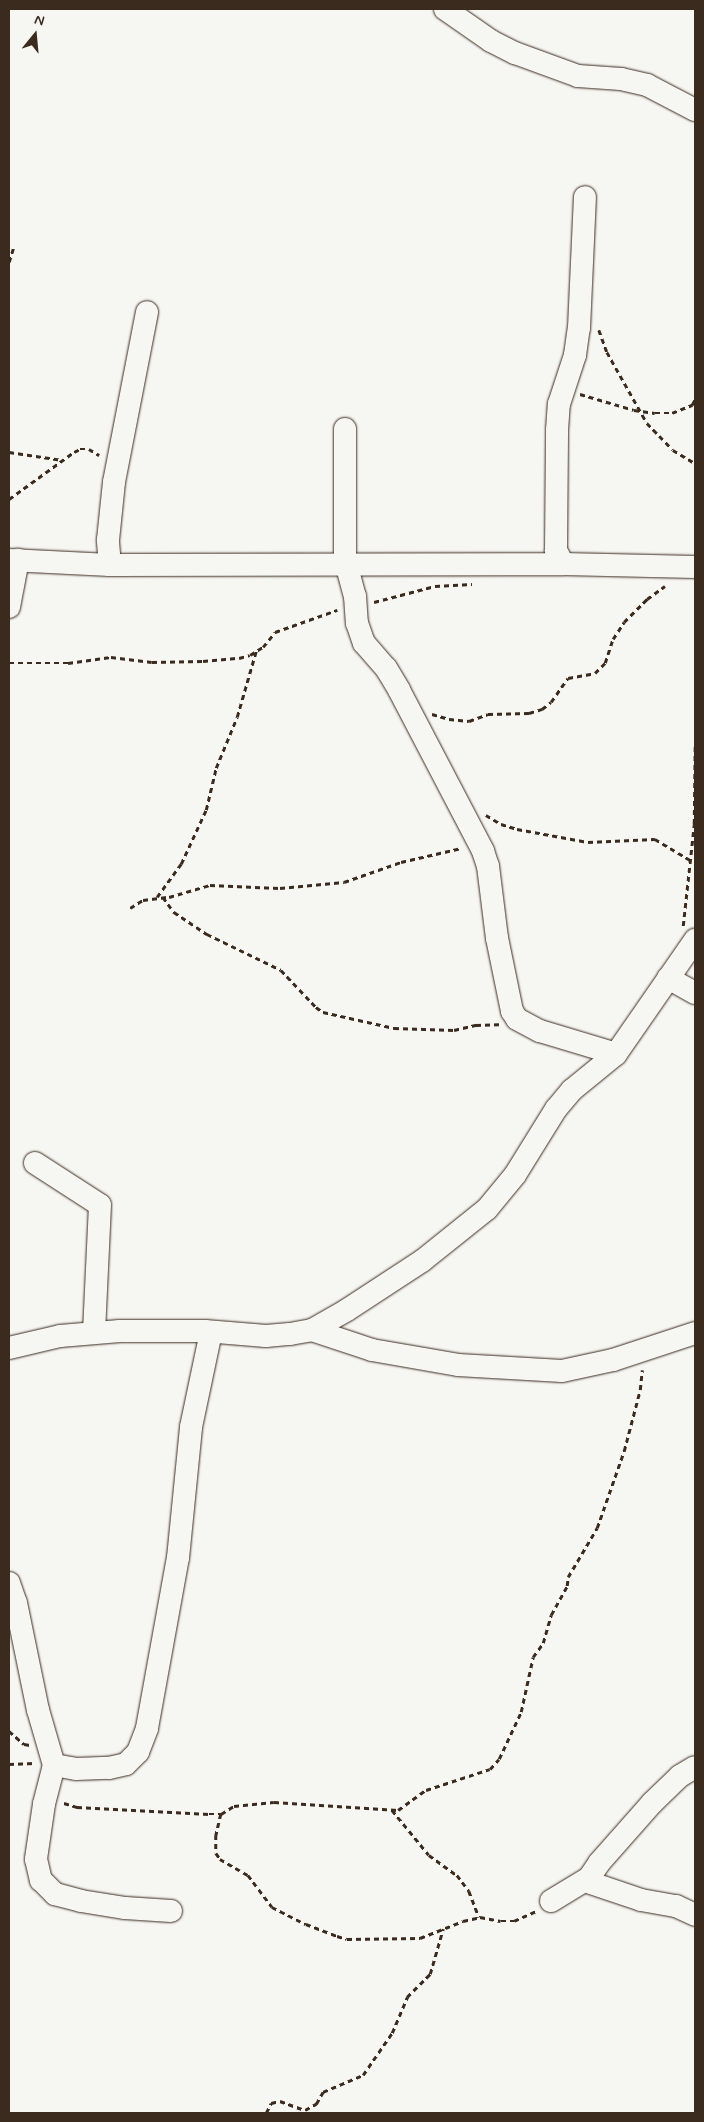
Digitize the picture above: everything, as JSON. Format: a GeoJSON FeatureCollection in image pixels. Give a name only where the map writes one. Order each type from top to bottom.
{"type":"FeatureCollection","features":[{"type":"Feature","properties":{"kind":"street"},"geometry":{"type":"LineString","coordinates":[[445,9],[491,41],[515,52],[578,76],[621,80],[647,86],[695,110]]}},
{"type":"Feature","properties":{"kind":"street"},"geometry":{"type":"LineString","coordinates":[[563,564],[556,550],[558,404],[575,355],[579,328],[585,197]]}},
{"type":"Feature","properties":{"kind":"street"},"geometry":{"type":"LineString","coordinates":[[110,566],[108,540],[117,470],[146,312]]}},
{"type":"Feature","properties":{"kind":"street"},"geometry":{"type":"LineString","coordinates":[[345,429],[346,567],[356,606],[357,623],[364,643],[386,668],[412,714],[480,845],[488,866],[497,938],[510,1004],[517,1019],[540,1031],[616,1054]]}},
{"type":"Feature","properties":{"kind":"street"},"geometry":{"type":"LineString","coordinates":[[9,607],[14,560],[110,566],[346,567],[563,564],[695,568]]}},
{"type":"Feature","properties":{"kind":"street"},"geometry":{"type":"LineString","coordinates":[[9,1348],[60,1336],[94,1332],[211,1332],[266,1336],[312,1330],[422,1261],[480,1216],[515,1175],[540,1133],[572,1090],[616,1054],[668,978],[689,934]]}},
{"type":"Feature","properties":{"kind":"street"},"geometry":{"type":"LineString","coordinates":[[668,978],[695,993]]}},
{"type":"Feature","properties":{"kind":"street"},"geometry":{"type":"LineString","coordinates":[[35,1163],[100,1205],[94,1332]]}},
{"type":"Feature","properties":{"kind":"street"},"geometry":{"type":"LineString","coordinates":[[312,1330],[372,1350],[458,1364],[562,1371],[613,1360],[695,1333]]}},
{"type":"Feature","properties":{"kind":"street"},"geometry":{"type":"LineString","coordinates":[[52,1770],[109,1768],[126,1764],[138,1752],[147,1728],[178,1558],[191,1427],[211,1332]]}},
{"type":"Feature","properties":{"kind":"street"},"geometry":{"type":"LineString","coordinates":[[9,1584],[16,1603],[52,1770],[36,1859],[41,1880],[55,1894],[81,1901],[125,1908],[171,1911]]}},
{"type":"Feature","properties":{"kind":"street"},"geometry":{"type":"LineString","coordinates":[[551,1901],[585,1881],[652,1803],[680,1776],[695,1767]]}},
{"type":"Feature","properties":{"kind":"street"},"geometry":{"type":"LineString","coordinates":[[585,1881],[641,1900],[676,1906],[695,1915]]}},
{"type":"Feature","properties":{"kind":"path"},"geometry":{"type":"LineString","coordinates":[[9,262],[13,249]]}},
{"type":"Feature","properties":{"kind":"path"},"geometry":{"type":"LineString","coordinates":[[597,324],[607,352],[647,423],[673,450],[695,463]]}},
{"type":"Feature","properties":{"kind":"path"},"geometry":{"type":"LineString","coordinates":[[564,386],[583,395],[639,411],[672,413],[692,404],[695,399]]}},
{"type":"Feature","properties":{"kind":"path"},"geometry":{"type":"LineString","coordinates":[[9,499],[80,449],[89,449],[95,452],[117,470]]}},
{"type":"Feature","properties":{"kind":"path"},"geometry":{"type":"LineString","coordinates":[[9,452],[63,460]]}},
{"type":"Feature","properties":{"kind":"path"},"geometry":{"type":"LineString","coordinates":[[9,663],[68,663],[111,657],[152,662],[203,662],[239,658],[263,647],[275,632],[317,616],[435,586],[477,584],[491,566]]}},
{"type":"Feature","properties":{"kind":"path"},"geometry":{"type":"LineString","coordinates":[[412,714],[434,713],[448,719],[469,721],[488,714],[529,712],[542,709],[551,702],[568,678],[595,673],[605,663],[613,639],[624,622],[647,599],[668,585]]}},
{"type":"Feature","properties":{"kind":"path"},"geometry":{"type":"LineString","coordinates":[[157,897],[181,864],[206,810],[216,768],[237,717],[256,651]]}},
{"type":"Feature","properties":{"kind":"path"},"geometry":{"type":"LineString","coordinates":[[689,934],[695,746]]}},
{"type":"Feature","properties":{"kind":"path"},"geometry":{"type":"LineString","coordinates":[[482,812],[501,824],[517,829],[588,842],[655,839],[690,860]]}},
{"type":"Feature","properties":{"kind":"path"},"geometry":{"type":"LineString","coordinates":[[130,908],[143,900],[210,885],[280,888],[344,882],[401,862],[480,845]]}},
{"type":"Feature","properties":{"kind":"path"},"geometry":{"type":"LineString","coordinates":[[163,897],[174,912],[207,934],[281,970],[323,1012],[394,1028],[454,1030],[476,1025],[526,1024]]}},
{"type":"Feature","properties":{"kind":"path"},"geometry":{"type":"LineString","coordinates":[[9,1764],[52,1770],[60,1800],[77,1807],[221,1814],[234,1806],[274,1802],[398,1810],[426,1790],[490,1770],[499,1759],[525,1700],[533,1657],[543,1643],[552,1616],[567,1586],[571,1572],[598,1528],[619,1467],[640,1390],[642,1377],[639,1351]]}},
{"type":"Feature","properties":{"kind":"path"},"geometry":{"type":"LineString","coordinates":[[392,1810],[428,1855],[457,1875],[469,1891],[480,1918]]}},
{"type":"Feature","properties":{"kind":"path"},"geometry":{"type":"LineString","coordinates":[[221,1814],[216,1835],[216,1853],[220,1858],[248,1875],[272,1907],[288,1916],[347,1939],[420,1938],[480,1918],[501,1922],[514,1921],[532,1914],[551,1901]]}},
{"type":"Feature","properties":{"kind":"path"},"geometry":{"type":"LineString","coordinates":[[266,2113],[271,2104],[280,2101],[305,2110],[316,2104],[323,2092],[363,2074],[392,2033],[407,1997],[430,1974],[443,1929]]}}]}
